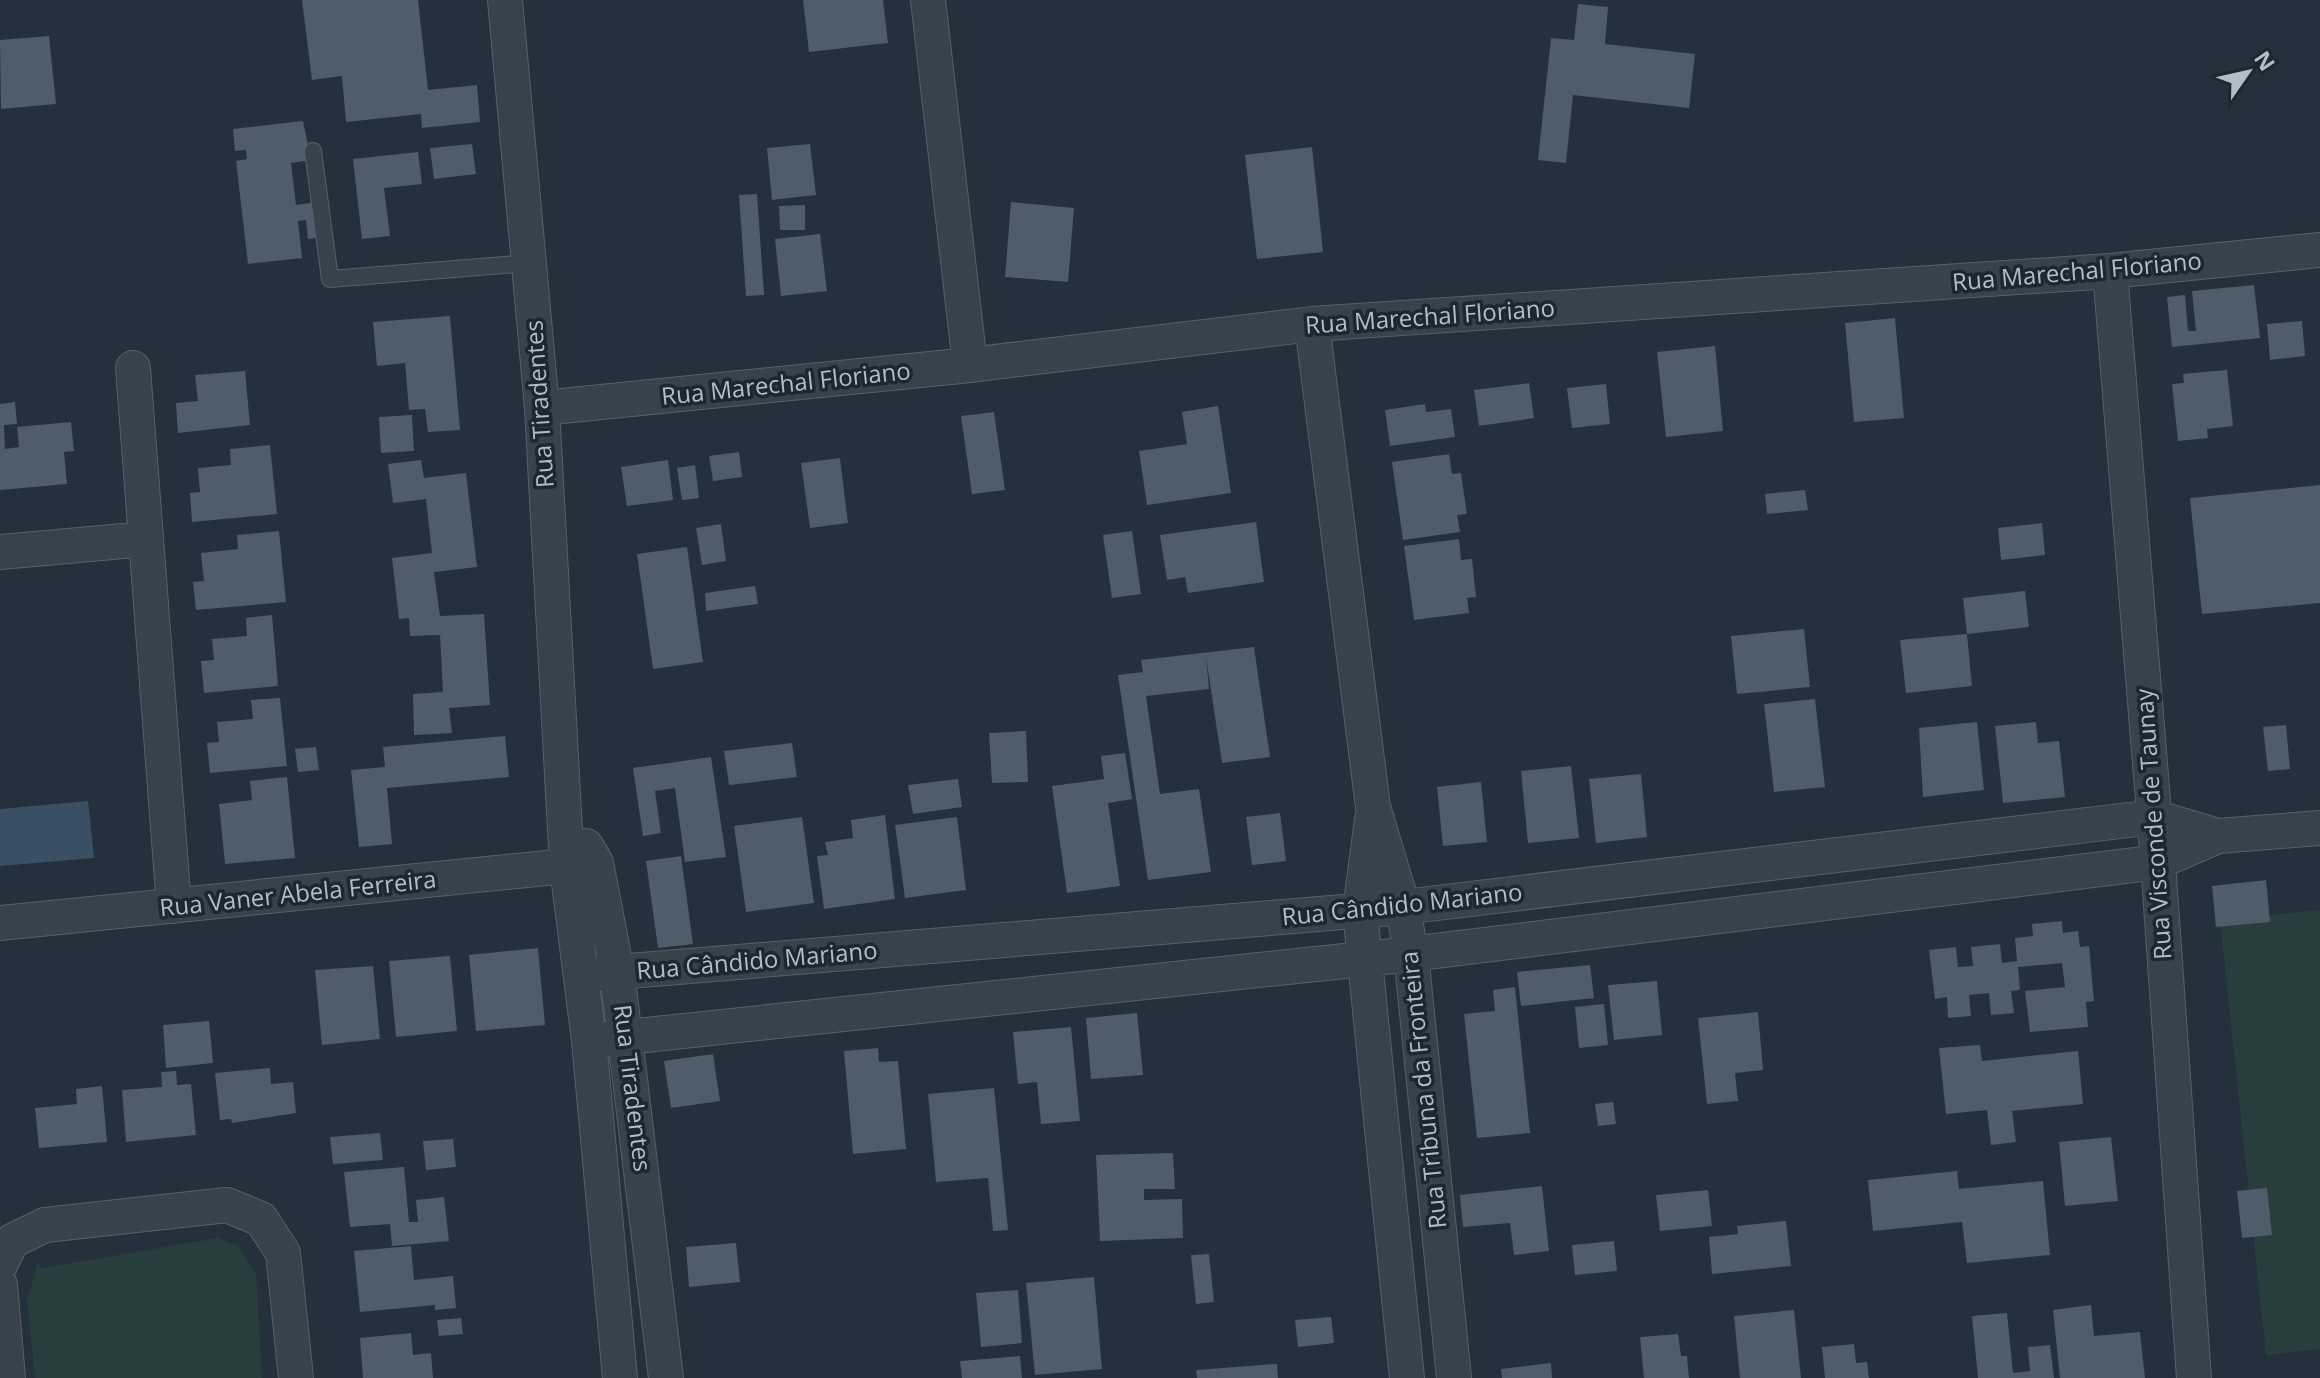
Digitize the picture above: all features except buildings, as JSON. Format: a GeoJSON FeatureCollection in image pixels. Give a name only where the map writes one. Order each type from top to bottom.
{"type":"FeatureCollection","features":[{"type":"Feature","properties":{"kind":"street","name":"Rua Tiradentes"},"geometry":{"type":"LineString","coordinates":[[505,0],[542,408],[562,809],[617,972],[666,1378]]}},
{"type":"Feature","properties":{"kind":"street"},"geometry":{"type":"LineString","coordinates":[[928,0],[970,365]]}},
{"type":"Feature","properties":{"kind":"street","name":"Rua Marechal Floriano"},"geometry":{"type":"LineString","coordinates":[[542,408],[970,365],[1312,324],[2110,271],[2320,250]]}},
{"type":"Feature","properties":{"kind":"street","name":"Rua Visconde de Taunay"},"geometry":{"type":"LineString","coordinates":[[2110,271],[2158,862],[2194,1378]]}},
{"type":"Feature","properties":{"kind":"street","name":"Rua Tribuna da Fronteira"},"geometry":{"type":"LineString","coordinates":[[1312,324],[1373,807],[1403,907],[1411,954],[1454,1378]]}},
{"type":"Feature","properties":{"kind":"street"},"geometry":{"type":"LineString","coordinates":[[133,368],[174,906]]}},
{"type":"Feature","properties":{"kind":"street"},"geometry":{"type":"LineString","coordinates":[[0,552],[146,539]]}},
{"type":"Feature","properties":{"kind":"street","name":"Rua Tribuna da Fronteira"},"geometry":{"type":"LineString","coordinates":[[1373,807],[1360,911],[1407,1378]]}},
{"type":"Feature","properties":{"kind":"street","name":"Rua Cândido Mariano"},"geometry":{"type":"LineString","coordinates":[[581,975],[1403,907],[2154,817],[2218,836]]}},
{"type":"Feature","properties":{"kind":"street","name":"Rua Cândido Mariano"},"geometry":{"type":"LineString","coordinates":[[589,1041],[1411,954],[2158,862],[2218,836],[2320,828]]}},
{"type":"Feature","properties":{"kind":"street","name":"Rua Tiradentes"},"geometry":{"type":"LineString","coordinates":[[582,865],[581,975],[620,1378]]}},
{"type":"Feature","properties":{"kind":"street","name":"Rua Vaner Abela Ferreira"},"geometry":{"type":"LineString","coordinates":[[0,923],[582,865]]}},
{"type":"Feature","properties":{"kind":"street"},"geometry":{"type":"LineString","coordinates":[[0,1265],[12,1241],[45,1225],[227,1205],[261,1219],[283,1253],[296,1378]]}},
{"type":"Feature","properties":{"kind":"street"},"geometry":{"type":"LineString","coordinates":[[0,1285],[8,1378]]}},
{"type":"Feature","properties":{"kind":"lane"},"geometry":{"type":"LineString","coordinates":[[313,151],[330,279],[529,263]]}},
{"type":"Feature","properties":{"kind":"green space"},"geometry":{"type":"Polygon","coordinates":[[[2320,910],[2320,1349],[2266,1355],[2220,920],[2320,910]]]}},
{"type":"Feature","properties":{"kind":"green space"},"geometry":{"type":"Polygon","coordinates":[[[218,1238],[237,1245],[256,1274],[262,1378],[35,1378],[27,1300],[38,1262],[41,1268],[218,1238]]]}},
{"type":"Feature","properties":{"kind":"water"},"geometry":{"type":"Polygon","coordinates":[[[88,801],[94,858],[0,866],[0,809],[88,801]]]}}]}
